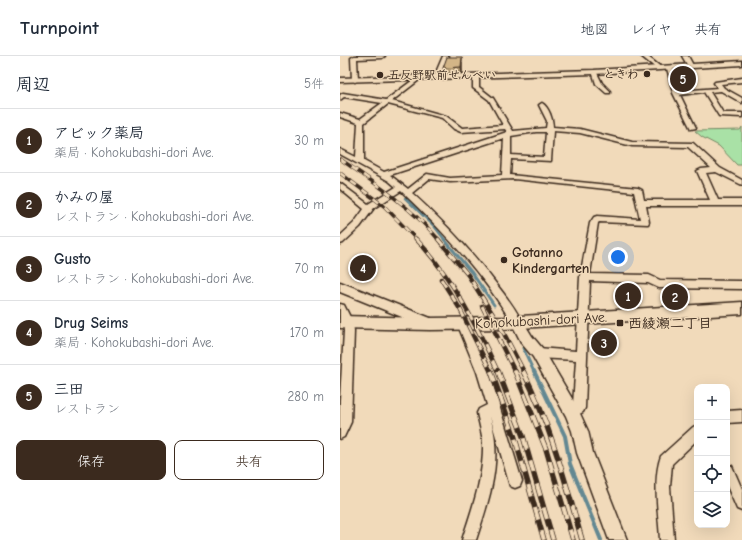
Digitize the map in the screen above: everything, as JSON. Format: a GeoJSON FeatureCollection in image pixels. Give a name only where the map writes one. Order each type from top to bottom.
{"type":"FeatureCollection","features":[{"type":"Feature","properties":{"kind":"main road","name":"Kohokubashi-dori Ave."},"geometry":{"type":"LineString","coordinates":[[344,322],[430,324],[517,322],[742,308]]}},
{"type":"Feature","properties":{"kind":"street"},"geometry":{"type":"LineString","coordinates":[[355,80],[354,58],[382,56]]}},
{"type":"Feature","properties":{"kind":"street"},"geometry":{"type":"LineString","coordinates":[[437,77],[446,56]]}},
{"type":"Feature","properties":{"kind":"street"},"geometry":{"type":"LineString","coordinates":[[644,56],[659,68]]}},
{"type":"Feature","properties":{"kind":"street"},"geometry":{"type":"LineString","coordinates":[[685,56],[691,67]]}},
{"type":"Feature","properties":{"kind":"street"},"geometry":{"type":"LineString","coordinates":[[340,80],[476,77],[691,67],[742,63]]}},
{"type":"Feature","properties":{"kind":"street"},"geometry":{"type":"LineString","coordinates":[[670,68],[676,93],[693,128]]}},
{"type":"Feature","properties":{"kind":"street"},"geometry":{"type":"LineString","coordinates":[[594,72],[599,84],[608,92]]}},
{"type":"Feature","properties":{"kind":"street"},"geometry":{"type":"LineString","coordinates":[[476,77],[476,88],[491,99],[509,132],[506,177]]}},
{"type":"Feature","properties":{"kind":"street"},"geometry":{"type":"LineString","coordinates":[[360,161],[362,122],[417,78]]}},
{"type":"Feature","properties":{"kind":"street"},"geometry":{"type":"LineString","coordinates":[[742,80],[717,83],[722,89],[742,101]]}},
{"type":"Feature","properties":{"kind":"street"},"geometry":{"type":"LineString","coordinates":[[676,93],[722,89]]}},
{"type":"Feature","properties":{"kind":"street"},"geometry":{"type":"LineString","coordinates":[[706,91],[721,115],[742,115]]}},
{"type":"Feature","properties":{"kind":"street"},"geometry":{"type":"LineString","coordinates":[[340,98],[343,95],[387,102],[444,117],[456,128],[461,130],[509,132],[550,129],[580,131],[632,144],[690,145],[717,170],[742,183]]}},
{"type":"Feature","properties":{"kind":"street"},"geometry":{"type":"LineString","coordinates":[[507,157],[548,159],[550,121],[542,105]]}},
{"type":"Feature","properties":{"kind":"street"},"geometry":{"type":"LineString","coordinates":[[340,115],[362,122]]}},
{"type":"Feature","properties":{"kind":"street"},"geometry":{"type":"LineString","coordinates":[[384,174],[462,150],[509,132]]}},
{"type":"Feature","properties":{"kind":"street"},"geometry":{"type":"LineString","coordinates":[[340,151],[384,174],[408,193],[469,255],[508,307],[527,340],[538,353],[572,412],[580,431],[585,453],[618,540]]}},
{"type":"Feature","properties":{"kind":"street"},"geometry":{"type":"LineString","coordinates":[[715,203],[701,170],[717,170]]}},
{"type":"Feature","properties":{"kind":"street"},"geometry":{"type":"LineString","coordinates":[[408,193],[427,176],[450,180],[506,177],[638,190],[645,222],[597,219],[594,223],[585,277],[579,408],[572,412]]}},
{"type":"Feature","properties":{"kind":"street"},"geometry":{"type":"LineString","coordinates":[[341,186],[369,208]]}},
{"type":"Feature","properties":{"kind":"street"},"geometry":{"type":"LineString","coordinates":[[340,241],[357,225],[369,208],[400,188]]}},
{"type":"Feature","properties":{"kind":"street"},"geometry":{"type":"LineString","coordinates":[[641,203],[742,203]]}},
{"type":"Feature","properties":{"kind":"street"},"geometry":{"type":"LineString","coordinates":[[585,277],[649,279],[659,284],[742,285]]}},
{"type":"Feature","properties":{"kind":"street"},"geometry":{"type":"LineString","coordinates":[[340,287],[430,324]]}},
{"type":"Feature","properties":{"kind":"street"},"geometry":{"type":"LineString","coordinates":[[340,308],[349,339],[345,422],[340,433]]}},
{"type":"Feature","properties":{"kind":"street"},"geometry":{"type":"LineString","coordinates":[[462,323],[483,372],[515,481]]}},
{"type":"Feature","properties":{"kind":"street"},"geometry":{"type":"LineString","coordinates":[[538,353],[581,356]]}},
{"type":"Feature","properties":{"kind":"street"},"geometry":{"type":"LineString","coordinates":[[469,540],[485,491],[487,475],[489,446],[483,413],[493,408]]}},
{"type":"Feature","properties":{"kind":"street"},"geometry":{"type":"LineString","coordinates":[[730,417],[742,416]]}},
{"type":"Feature","properties":{"kind":"street"},"geometry":{"type":"LineString","coordinates":[[666,540],[666,514],[663,488],[666,461],[694,434]]}},
{"type":"Feature","properties":{"kind":"street"},"geometry":{"type":"LineString","coordinates":[[730,478],[742,504]]}},
{"type":"Feature","properties":{"kind":"green space"},"geometry":{"type":"Polygon","coordinates":[[[742,127],[742,165],[737,165],[719,146],[702,137],[695,131],[740,130],[742,127]]]}},
{"type":"Feature","properties":{"kind":"building"},"geometry":{"type":"Polygon","coordinates":[[[447,57],[462,57],[461,67],[443,68],[447,57]]]}},
{"type":"Feature","properties":{"kind":"waterway"},"geometry":{"type":"LineString","coordinates":[[405,198],[434,226],[445,240]]}},
{"type":"Feature","properties":{"kind":"waterway"},"geometry":{"type":"LineString","coordinates":[[444,239],[472,273],[494,305]]}},
{"type":"Feature","properties":{"kind":"waterway"},"geometry":{"type":"LineString","coordinates":[[523,348],[534,372]]}},
{"type":"Feature","properties":{"kind":"waterway"},"geometry":{"type":"LineString","coordinates":[[534,371],[565,436],[570,464],[601,540]]}},
{"type":"Feature","properties":{"kind":"railway"},"geometry":{"type":"LineString","coordinates":[[340,159],[405,206],[439,240]]}},
{"type":"Feature","properties":{"kind":"railway"},"geometry":{"type":"LineString","coordinates":[[340,173],[384,206],[417,240]]}},
{"type":"Feature","properties":{"kind":"railway"},"geometry":{"type":"LineString","coordinates":[[416,239],[441,268],[452,285],[472,319],[498,372]]}},
{"type":"Feature","properties":{"kind":"railway"},"geometry":{"type":"LineString","coordinates":[[438,239],[468,275],[499,324],[524,372]]}},
{"type":"Feature","properties":{"kind":"railway"},"geometry":{"type":"LineString","coordinates":[[441,279],[460,309],[491,372]]}},
{"type":"Feature","properties":{"kind":"railway"},"geometry":{"type":"LineString","coordinates":[[482,306],[515,372]]}},
{"type":"Feature","properties":{"kind":"railway"},"geometry":{"type":"LineString","coordinates":[[491,371],[515,438],[544,540]]}},
{"type":"Feature","properties":{"kind":"railway"},"geometry":{"type":"LineString","coordinates":[[498,371],[523,436],[553,540]]}},
{"type":"Feature","properties":{"kind":"railway"},"geometry":{"type":"LineString","coordinates":[[515,371],[546,449],[573,540]]}},
{"type":"Feature","properties":{"kind":"railway"},"geometry":{"type":"LineString","coordinates":[[523,371],[533,391],[549,433],[582,540]]}},
{"type":"Feature","properties":{"kind":"place","name":"ときわ"},"geometry":{"type":"Point","coordinates":[647,74]}},
{"type":"Feature","properties":{"kind":"place","name":"五反野駅前せんべい"},"geometry":{"type":"Point","coordinates":[380,75]}},
{"type":"Feature","properties":{"kind":"place","name":"三田"},"geometry":{"type":"Point","coordinates":[683,79]}},
{"type":"Feature","properties":{"kind":"place","name":"Gotanno Kindergarten"},"geometry":{"type":"Point","coordinates":[504,260]}},
{"type":"Feature","properties":{"kind":"place","name":"Drug Seims"},"geometry":{"type":"Point","coordinates":[363,268]}},
{"type":"Feature","properties":{"kind":"place","name":"アビック薬局"},"geometry":{"type":"Point","coordinates":[628,296]}},
{"type":"Feature","properties":{"kind":"place","name":"かみの屋"},"geometry":{"type":"Point","coordinates":[675,297]}},
{"type":"Feature","properties":{"kind":"place","name":"西綾瀬二丁目"},"geometry":{"type":"Point","coordinates":[620,323]}},
{"type":"Feature","properties":{"kind":"place","name":"Gusto"},"geometry":{"type":"Point","coordinates":[604,343]}}]}
